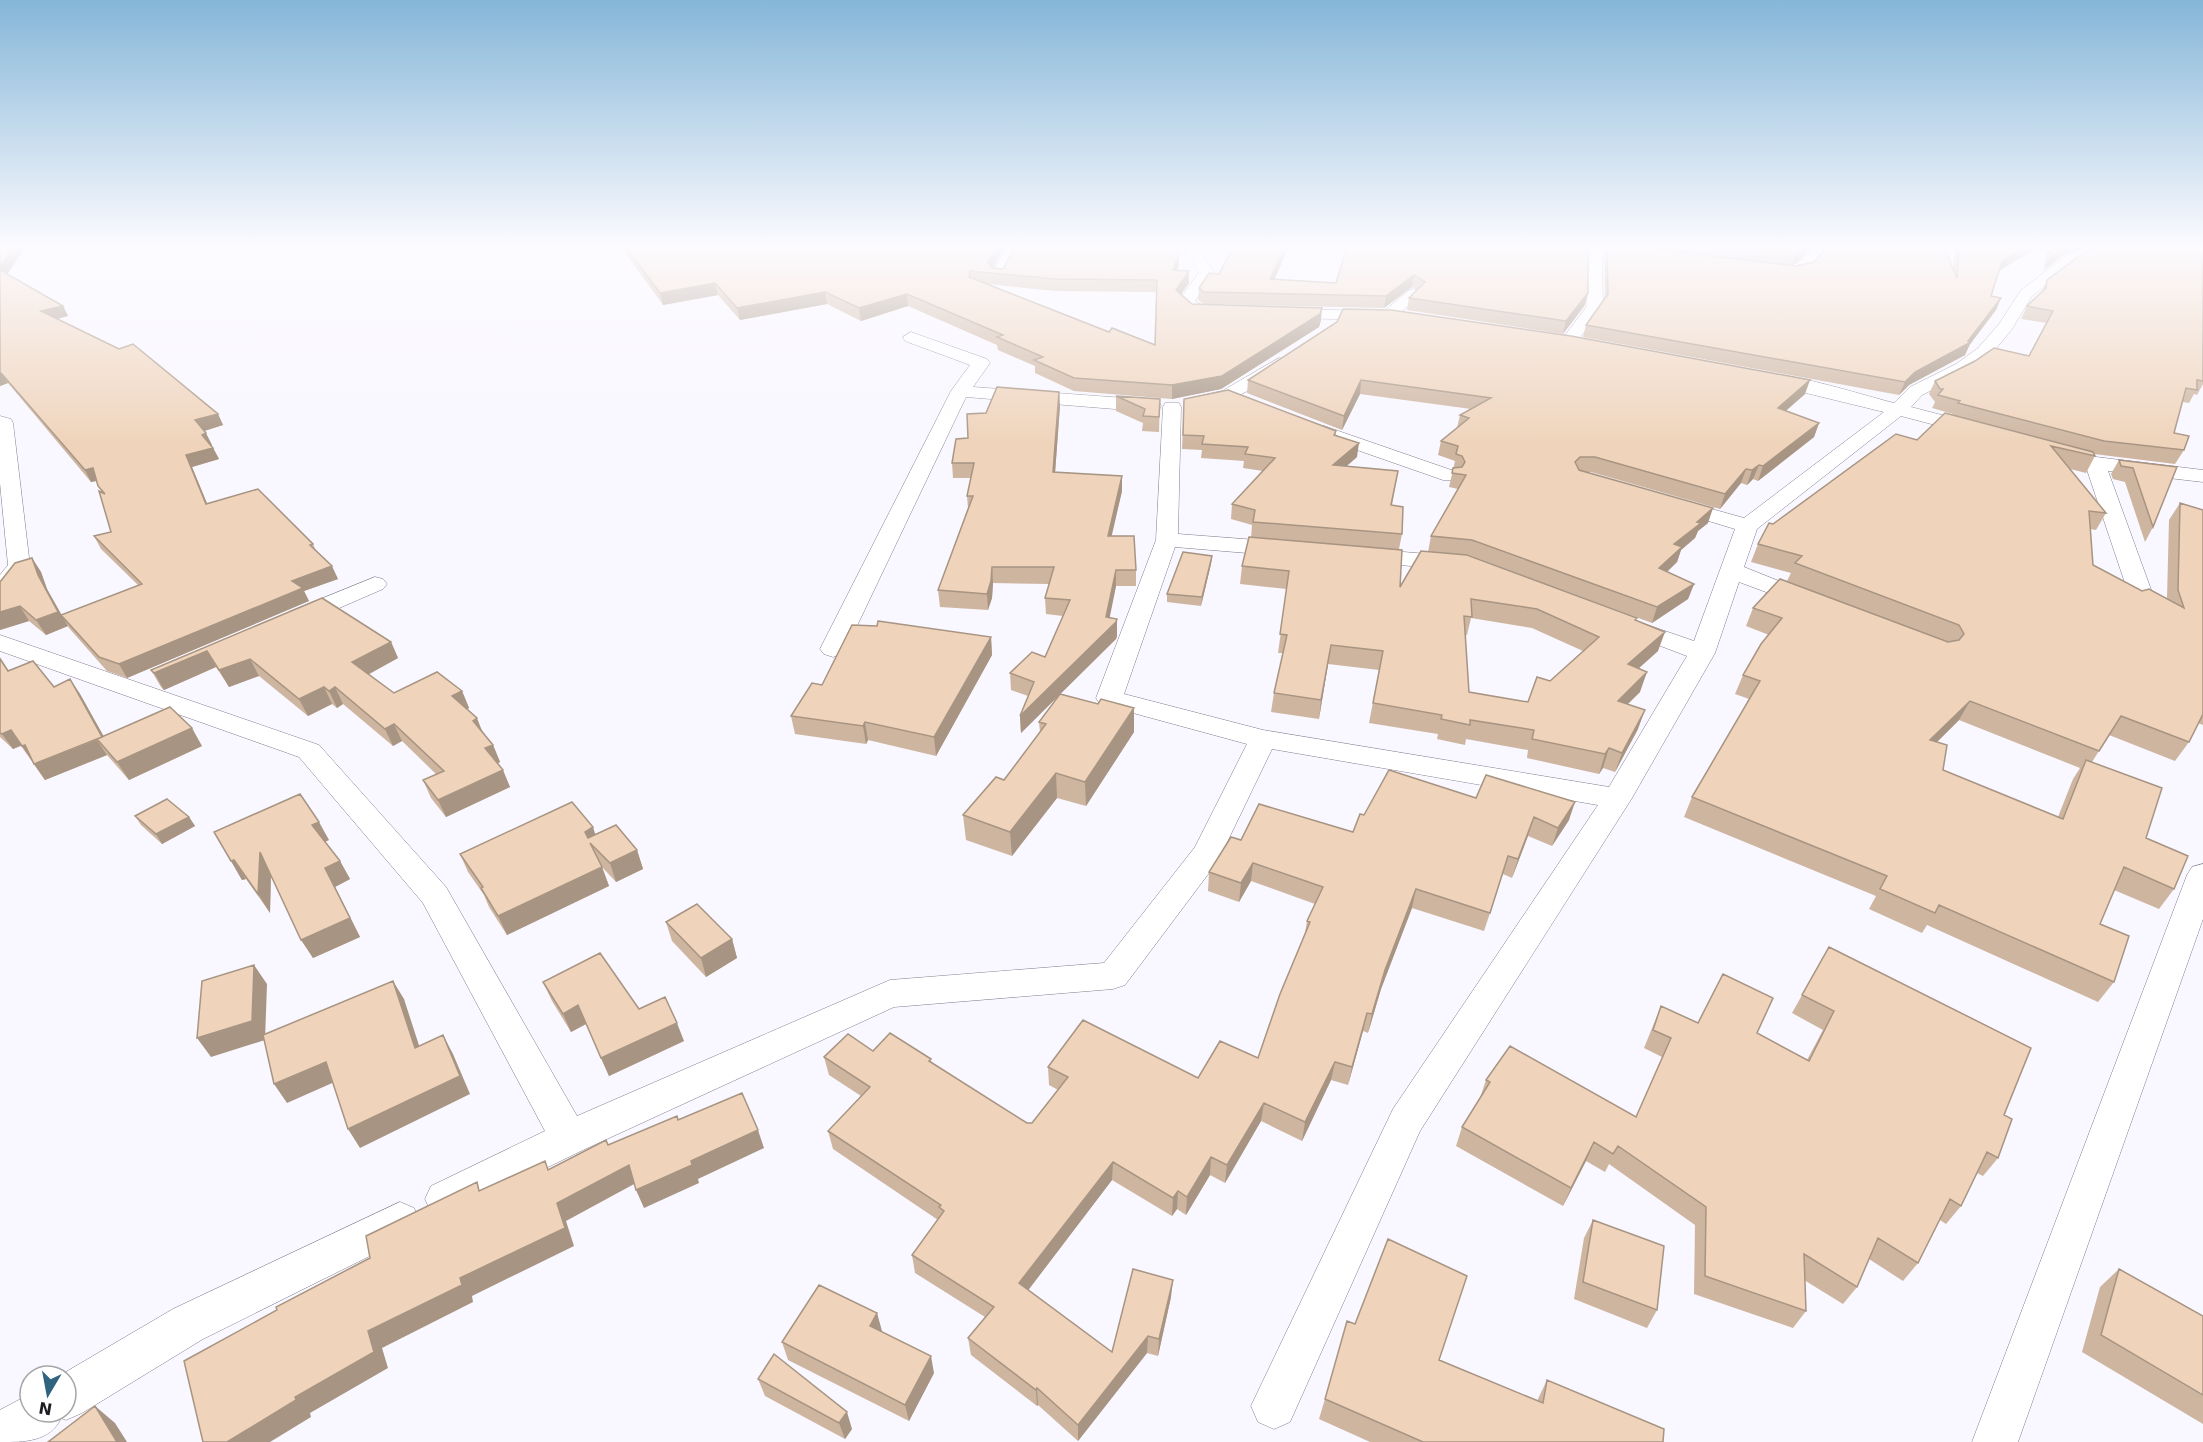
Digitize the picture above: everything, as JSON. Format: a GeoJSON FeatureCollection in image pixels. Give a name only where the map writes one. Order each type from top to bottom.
{"type":"FeatureCollection","features":[{"type":"Feature","properties":{"kind":"street"},"geometry":{"type":"LineString","coordinates":[[1281,314],[1330,322],[1389,315],[1412,319]]}},
{"type":"Feature","properties":{"kind":"street"},"geometry":{"type":"LineString","coordinates":[[1588,314],[1563,342],[1592,347]]}},
{"type":"Feature","properties":{"kind":"street"},"geometry":{"type":"LineString","coordinates":[[1274,1406],[1406,1121],[1617,798],[1702,653],[1747,526],[1899,409],[1916,391],[1962,368],[1984,352],[2013,314]]}},
{"type":"Feature","properties":{"kind":"street"},"geometry":{"type":"LineString","coordinates":[[833,649],[960,391],[981,363],[911,337]]}},
{"type":"Feature","properties":{"kind":"street"},"geometry":{"type":"LineString","coordinates":[[960,391],[1172,407],[1228,395],[1290,356]]}},
{"type":"Feature","properties":{"kind":"street"},"geometry":{"type":"LineString","coordinates":[[1755,376],[1802,385],[1986,433]]}},
{"type":"Feature","properties":{"kind":"street"},"geometry":{"type":"LineString","coordinates":[[1228,395],[1250,404]]}},
{"type":"Feature","properties":{"kind":"street"},"geometry":{"type":"LineString","coordinates":[[1172,407],[1167,540],[1109,698],[1263,739],[1617,798]]}},
{"type":"Feature","properties":{"kind":"street"},"geometry":{"type":"LineString","coordinates":[[0,422],[4,423],[19,566],[0,590]]}},
{"type":"Feature","properties":{"kind":"street"},"geometry":{"type":"LineString","coordinates":[[1304,424],[1450,476]]}},
{"type":"Feature","properties":{"kind":"street"},"geometry":{"type":"LineString","coordinates":[[2041,448],[2095,463],[2203,476]]}},
{"type":"Feature","properties":{"kind":"street"},"geometry":{"type":"LineString","coordinates":[[2095,463],[2141,595]]}},
{"type":"Feature","properties":{"kind":"street"},"geometry":{"type":"LineString","coordinates":[[1659,500],[1747,526]]}},
{"type":"Feature","properties":{"kind":"street"},"geometry":{"type":"LineString","coordinates":[[1167,540],[1306,551]]}},
{"type":"Feature","properties":{"kind":"street"},"geometry":{"type":"LineString","coordinates":[[1341,554],[1468,564],[1479,568]]}},
{"type":"Feature","properties":{"kind":"street"},"geometry":{"type":"LineString","coordinates":[[1730,570],[1829,608]]}},
{"type":"Feature","properties":{"kind":"street"},"geometry":{"type":"LineString","coordinates":[[279,625],[375,584]]}},
{"type":"Feature","properties":{"kind":"street"},"geometry":{"type":"LineString","coordinates":[[1613,619],[1702,653]]}},
{"type":"Feature","properties":{"kind":"street"},"geometry":{"type":"LineString","coordinates":[[0,642],[128,690],[309,751],[435,895],[569,1138]]}},
{"type":"Feature","properties":{"kind":"street"},"geometry":{"type":"LineString","coordinates":[[128,690],[161,676]]}},
{"type":"Feature","properties":{"kind":"street"},"geometry":{"type":"LineString","coordinates":[[78,1390],[188,1324],[569,1138],[890,994],[1113,976],[1207,853],[1263,739]]}},
{"type":"Feature","properties":{"kind":"street"},"geometry":{"type":"LineString","coordinates":[[1995,1442],[2203,875]]}},
{"type":"Feature","properties":{"kind":"street"},"geometry":{"type":"LineString","coordinates":[[0,1436],[20,1424]]}},
{"type":"Feature","properties":{"kind":"building"},"geometry":{"type":"Polygon","coordinates":[[[0,314],[48,314],[119,349],[133,344],[218,414],[195,420],[206,433],[202,435],[213,448],[186,455],[206,504],[258,489],[332,566],[292,581],[303,588],[119,664],[99,657],[61,615],[142,584],[94,536],[111,532],[99,491],[105,494],[98,486],[93,468],[85,470],[0,373],[0,314]]]}},
{"type":"Feature","properties":{"kind":"building"},"geometry":{"type":"Polygon","coordinates":[[[955,314],[1064,314],[1109,332],[1112,328],[1155,345],[1156,314],[1320,314],[1222,376],[1172,385],[1074,378],[1034,360],[1043,357],[997,337],[1003,335],[955,314]]]}},
{"type":"Feature","properties":{"kind":"building"},"geometry":{"type":"Polygon","coordinates":[[[1341,314],[1421,314],[1571,336],[1810,380],[1778,408],[1819,423],[1763,466],[1759,465],[1752,470],[1746,469],[1725,494],[1595,457],[1580,457],[1575,462],[1579,470],[1713,508],[1697,522],[1701,523],[1674,544],[1682,547],[1659,568],[1694,584],[1657,607],[1472,540],[1431,536],[1466,475],[1452,473],[1453,468],[1462,467],[1465,462],[1462,456],[1456,454],[1458,446],[1441,441],[1469,418],[1460,415],[1491,398],[1361,380],[1344,416],[1248,380],[1337,322],[1341,314]]]}},
{"type":"Feature","properties":{"kind":"building"},"geometry":{"type":"Polygon","coordinates":[[[1520,314],[1571,314],[1566,321],[1520,314]]]}},
{"type":"Feature","properties":{"kind":"building"},"geometry":{"type":"Polygon","coordinates":[[[1594,314],[1988,314],[1968,341],[1971,342],[1915,372],[1905,382],[1586,325],[1594,314]]]}},
{"type":"Feature","properties":{"kind":"building"},"geometry":{"type":"Polygon","coordinates":[[[2051,314],[2203,314],[2203,381],[2197,380],[2197,390],[2186,388],[2174,433],[2189,436],[2184,450],[2104,441],[1958,403],[1960,401],[1938,395],[1943,389],[1940,389],[1935,381],[1975,361],[1994,348],[2029,356],[2051,314]]]}},
{"type":"Feature","properties":{"kind":"building"},"geometry":{"type":"Polygon","coordinates":[[[997,387],[1059,392],[1053,472],[1122,476],[1108,536],[1134,536],[1136,570],[1116,570],[1106,617],[1117,619],[1116,622],[1020,716],[1034,682],[1010,673],[1032,652],[1045,657],[1070,600],[1045,598],[1054,567],[992,567],[987,594],[938,590],[973,496],[967,496],[974,463],[952,463],[956,439],[968,438],[967,414],[986,413],[997,387]]]}},
{"type":"Feature","properties":{"kind":"building"},"geometry":{"type":"Polygon","coordinates":[[[1228,390],[1336,431],[1334,435],[1359,443],[1333,465],[1398,471],[1391,505],[1403,507],[1402,534],[1253,522],[1255,510],[1232,504],[1275,458],[1245,454],[1248,447],[1202,444],[1204,436],[1183,435],[1184,399],[1228,390]]]}},
{"type":"Feature","properties":{"kind":"building"},"geometry":{"type":"Polygon","coordinates":[[[1116,396],[1160,399],[1159,417],[1143,416],[1145,409],[1116,396]]]}},
{"type":"Feature","properties":{"kind":"building"},"geometry":{"type":"Polygon","coordinates":[[[1945,413],[2093,452],[2095,456],[2051,446],[2106,513],[2089,511],[2093,565],[2142,591],[2149,589],[2184,608],[2178,590],[2180,503],[2203,510],[2203,714],[2189,742],[2121,716],[2099,751],[1970,701],[1930,740],[1947,745],[1943,770],[2063,819],[2086,760],[2162,788],[2146,838],[2188,856],[2174,889],[2124,867],[2100,924],[2129,936],[2114,982],[1939,905],[1935,913],[1880,889],[1887,876],[1692,797],[1760,681],[1743,675],[1761,644],[1782,618],[1753,608],[1780,579],[1948,642],[1959,640],[1964,634],[1959,625],[1795,563],[1802,556],[1758,544],[1769,523],[1773,524],[1896,434],[1917,440],[1945,413]]]}},
{"type":"Feature","properties":{"kind":"building"},"geometry":{"type":"Polygon","coordinates":[[[2119,460],[2177,467],[2153,527],[2133,468],[2121,466],[2119,460]]]}},
{"type":"Feature","properties":{"kind":"building"},"geometry":{"type":"Polygon","coordinates":[[[1249,537],[1402,550],[1400,587],[1421,551],[1467,555],[1637,618],[1635,620],[1665,632],[1628,664],[1647,672],[1618,701],[1645,710],[1622,753],[1609,748],[1605,754],[1532,739],[1534,730],[1470,720],[1470,725],[1441,719],[1442,715],[1373,703],[1383,651],[1331,645],[1321,700],[1274,693],[1287,635],[1280,634],[1289,571],[1242,566],[1249,537]],[[1471,599],[1472,617],[1464,616],[1469,692],[1528,702],[1537,677],[1550,681],[1599,637],[1537,609],[1471,599]]]}},
{"type":"Feature","properties":{"kind":"building"},"geometry":{"type":"Polygon","coordinates":[[[1183,552],[1212,556],[1202,597],[1167,594],[1183,552]]]}},
{"type":"Feature","properties":{"kind":"building"},"geometry":{"type":"Polygon","coordinates":[[[32,558],[38,575],[58,612],[36,620],[20,606],[0,612],[0,582],[15,563],[32,558]]]}},
{"type":"Feature","properties":{"kind":"building"},"geometry":{"type":"Polygon","coordinates":[[[322,598],[391,642],[352,662],[394,693],[437,672],[462,691],[452,696],[477,718],[473,721],[493,745],[485,748],[503,770],[438,800],[423,780],[444,771],[394,724],[385,729],[335,687],[329,691],[324,687],[299,699],[250,659],[219,670],[207,651],[154,673],[151,670],[322,598]]]}},
{"type":"Feature","properties":{"kind":"building"},"geometry":{"type":"Polygon","coordinates":[[[878,621],[991,637],[934,737],[865,722],[863,726],[791,716],[812,683],[822,685],[852,625],[877,626],[878,621]]]}},
{"type":"Feature","properties":{"kind":"building"},"geometry":{"type":"Polygon","coordinates":[[[0,659],[8,671],[33,661],[54,687],[70,679],[102,737],[34,764],[25,745],[22,746],[11,730],[0,733],[0,659]]]}},
{"type":"Feature","properties":{"kind":"building"},"geometry":{"type":"Polygon","coordinates":[[[1060,694],[1098,704],[1101,699],[1134,708],[1085,782],[1056,773],[1010,832],[963,815],[996,777],[1004,780],[1046,724],[1039,722],[1060,694]]]}},
{"type":"Feature","properties":{"kind":"building"},"geometry":{"type":"Polygon","coordinates":[[[170,707],[192,728],[117,762],[97,739],[170,707]]]}},
{"type":"Feature","properties":{"kind":"building"},"geometry":{"type":"Polygon","coordinates":[[[1389,770],[1476,798],[1486,775],[1575,802],[1558,828],[1534,817],[1518,859],[1508,856],[1490,913],[1416,889],[1385,970],[1372,1014],[1367,1013],[1352,1067],[1335,1062],[1305,1122],[1264,1103],[1227,1165],[1211,1157],[1187,1197],[1178,1191],[1173,1198],[1113,1162],[1019,1283],[1112,1352],[1133,1269],[1173,1280],[1159,1339],[1148,1336],[1078,1425],[1037,1388],[1036,1390],[968,1338],[994,1307],[912,1255],[944,1211],[939,1207],[941,1205],[828,1131],[870,1087],[824,1057],[848,1034],[873,1051],[890,1033],[931,1059],[929,1061],[1027,1123],[1032,1123],[1068,1077],[1048,1067],[1083,1020],[1198,1078],[1220,1041],[1258,1058],[1280,994],[1310,922],[1307,921],[1323,887],[1253,863],[1241,883],[1209,872],[1231,837],[1241,840],[1259,804],[1353,832],[1360,814],[1364,815],[1389,770]]]}},
{"type":"Feature","properties":{"kind":"building"},"geometry":{"type":"Polygon","coordinates":[[[300,794],[319,822],[312,825],[340,861],[325,868],[350,918],[301,940],[260,852],[258,894],[234,860],[231,861],[214,832],[300,794]]]}},
{"type":"Feature","properties":{"kind":"building"},"geometry":{"type":"Polygon","coordinates":[[[167,799],[189,817],[156,834],[135,816],[167,799]]]}},
{"type":"Feature","properties":{"kind":"building"},"geometry":{"type":"Polygon","coordinates":[[[572,802],[593,827],[585,832],[588,838],[616,825],[637,850],[610,863],[590,843],[602,867],[498,916],[481,888],[483,887],[460,854],[572,802]]]}},
{"type":"Feature","properties":{"kind":"building"},"geometry":{"type":"Polygon","coordinates":[[[697,904],[732,939],[701,958],[666,922],[697,904]]]}},
{"type":"Feature","properties":{"kind":"building"},"geometry":{"type":"Polygon","coordinates":[[[1829,947],[2031,1048],[2004,1115],[2012,1119],[1998,1158],[1987,1152],[1961,1206],[1950,1199],[1918,1263],[1878,1238],[1857,1287],[1804,1254],[1806,1311],[1705,1276],[1706,1207],[1618,1146],[1613,1154],[1594,1142],[1571,1188],[1462,1127],[1490,1082],[1486,1080],[1510,1046],[1636,1117],[1671,1038],[1653,1030],[1661,1006],[1698,1023],[1723,974],[1773,998],[1757,1033],[1809,1061],[1834,1011],[1802,995],[1829,947]]]}},
{"type":"Feature","properties":{"kind":"building"},"geometry":{"type":"Polygon","coordinates":[[[600,953],[639,1009],[665,997],[677,1023],[601,1058],[578,1005],[563,1014],[543,982],[600,953]]]}},
{"type":"Feature","properties":{"kind":"building"},"geometry":{"type":"Polygon","coordinates":[[[254,965],[252,1021],[197,1038],[202,981],[254,965]]]}},
{"type":"Feature","properties":{"kind":"building"},"geometry":{"type":"Polygon","coordinates":[[[393,981],[415,1048],[443,1035],[460,1076],[348,1129],[326,1062],[274,1084],[263,1035],[393,981]]]}},
{"type":"Feature","properties":{"kind":"building"},"geometry":{"type":"Polygon","coordinates":[[[742,1093],[758,1130],[691,1161],[692,1165],[636,1190],[629,1165],[557,1203],[565,1228],[460,1278],[462,1285],[368,1331],[374,1352],[295,1397],[296,1400],[227,1442],[203,1442],[184,1361],[277,1310],[276,1307],[370,1258],[366,1236],[477,1182],[479,1191],[545,1161],[548,1170],[606,1140],[608,1145],[677,1116],[678,1120],[742,1093]]]}},
{"type":"Feature","properties":{"kind":"building"},"geometry":{"type":"Polygon","coordinates":[[[1593,1220],[1664,1246],[1657,1310],[1583,1282],[1593,1220]]]}},
{"type":"Feature","properties":{"kind":"building"},"geometry":{"type":"Polygon","coordinates":[[[1388,1239],[1467,1276],[1439,1360],[1543,1403],[1547,1380],[1664,1429],[1663,1442],[1423,1442],[1325,1399],[1347,1321],[1355,1324],[1388,1239]]]}},
{"type":"Feature","properties":{"kind":"building"},"geometry":{"type":"Polygon","coordinates":[[[2119,1269],[2203,1316],[2203,1395],[2101,1335],[2119,1269]]]}},
{"type":"Feature","properties":{"kind":"building"},"geometry":{"type":"Polygon","coordinates":[[[819,1285],[877,1313],[870,1326],[931,1356],[905,1405],[782,1342],[819,1285]]]}},
{"type":"Feature","properties":{"kind":"building"},"geometry":{"type":"Polygon","coordinates":[[[774,1354],[847,1412],[839,1423],[758,1379],[774,1354]]]}},
{"type":"Feature","properties":{"kind":"building"},"geometry":{"type":"Polygon","coordinates":[[[95,1406],[117,1442],[48,1442],[72,1424],[78,1424],[78,1419],[95,1406]]]}}]}
